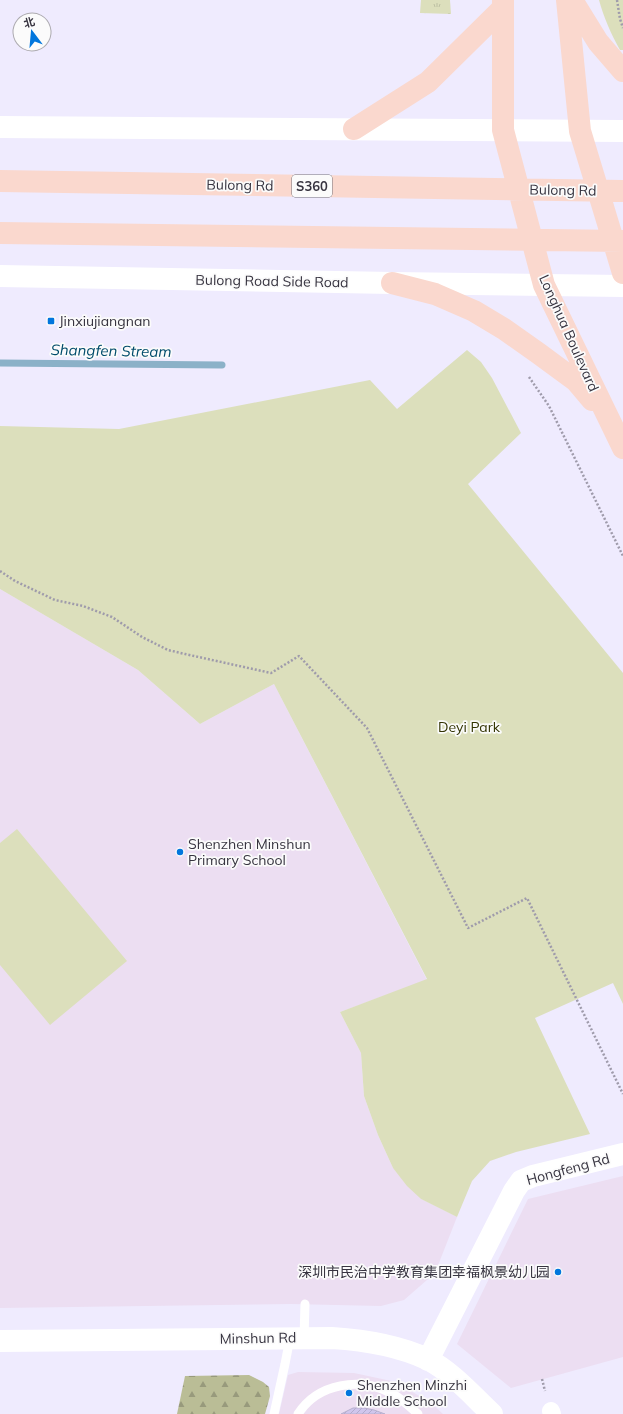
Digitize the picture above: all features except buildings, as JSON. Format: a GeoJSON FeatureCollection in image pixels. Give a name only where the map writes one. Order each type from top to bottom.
{"type":"FeatureCollection","features":[{"type":"Feature","properties":{"kind":"main road"},"geometry":{"type":"LineString","coordinates":[[567,0],[580,130],[623,273]]}},
{"type":"Feature","properties":{"kind":"main road"},"geometry":{"type":"LineString","coordinates":[[572,0],[598,42],[623,71]]}},
{"type":"Feature","properties":{"kind":"main road"},"geometry":{"type":"LineString","coordinates":[[354,129],[428,82],[503,4]]}},
{"type":"Feature","properties":{"kind":"main road","name":"Longhua Boulevard"},"geometry":{"type":"LineString","coordinates":[[503,4],[503,130],[544,285],[623,448]]}},
{"type":"Feature","properties":{"kind":"main road"},"geometry":{"type":"LineString","coordinates":[[0,127],[623,131]]}},
{"type":"Feature","properties":{"kind":"main road","name":"Bulong Rd"},"geometry":{"type":"LineString","coordinates":[[0,181],[623,191]]}},
{"type":"Feature","properties":{"kind":"main road"},"geometry":{"type":"LineString","coordinates":[[0,233],[623,241]]}},
{"type":"Feature","properties":{"kind":"main road","name":"Bulong Road Side Road"},"geometry":{"type":"LineString","coordinates":[[0,276],[623,286]]}},
{"type":"Feature","properties":{"kind":"main road"},"geometry":{"type":"LineString","coordinates":[[392,283],[435,294],[474,311],[504,329],[576,380],[610,421]]}},
{"type":"Feature","properties":{"kind":"main road","name":"Hongfeng Rd"},"geometry":{"type":"LineString","coordinates":[[428,1360],[514,1191],[521,1181],[533,1176],[623,1154]]}},
{"type":"Feature","properties":{"kind":"main road","name":"Minshun Rd"},"geometry":{"type":"LineString","coordinates":[[0,1341],[297,1338],[362,1340],[402,1349],[428,1360],[449,1374],[492,1414]]}},
{"type":"Feature","properties":{"kind":"lane"},"geometry":{"type":"LineString","coordinates":[[274,1414],[297,1338],[305,1304]]}},
{"type":"Feature","properties":{"kind":"lane"},"geometry":{"type":"LineString","coordinates":[[298,1414],[311,1398],[327,1389],[345,1384],[367,1384],[391,1393],[418,1414]]}},
{"type":"Feature","properties":{"kind":"path"},"geometry":{"type":"LineString","coordinates":[[618,0],[620,19],[623,28]]}},
{"type":"Feature","properties":{"kind":"path"},"geometry":{"type":"LineString","coordinates":[[526,372],[549,406],[623,556]]}},
{"type":"Feature","properties":{"kind":"path"},"geometry":{"type":"LineString","coordinates":[[0,572],[15,581],[55,600],[83,606],[112,617],[142,637],[168,650],[271,674],[299,656],[368,728],[468,928],[527,898],[623,1094]]}},
{"type":"Feature","properties":{"kind":"shaded area","name":"Shenzhen Minshun Primary School"},"geometry":{"type":"Polygon","coordinates":[[[0,589],[138,670],[200,724],[274,684],[427,980],[340,1012],[361,1053],[364,1096],[378,1135],[393,1168],[421,1199],[457,1217],[435,1273],[404,1300],[381,1306],[291,1304],[0,1308],[0,589]]]}},
{"type":"Feature","properties":{"kind":"shaded area","name":"深圳市民治中学教育集团幸福枫景幼儿园"},"geometry":{"type":"Polygon","coordinates":[[[623,1176],[623,1357],[511,1388],[457,1344],[528,1199],[623,1176]]]}},
{"type":"Feature","properties":{"kind":"shaded area","name":"Shenzhen Minzhi Middle School"},"geometry":{"type":"Polygon","coordinates":[[[298,1372],[354,1373],[396,1382],[431,1403],[443,1414],[279,1414],[288,1375],[298,1372]]]}},
{"type":"Feature","properties":{"kind":"green space"},"geometry":{"type":"Polygon","coordinates":[[[421,0],[450,0],[451,14],[420,13],[421,0]]]}},
{"type":"Feature","properties":{"kind":"green space"},"geometry":{"type":"Polygon","coordinates":[[[599,0],[623,0],[623,50],[620,50],[605,20],[599,0]]]}},
{"type":"Feature","properties":{"kind":"green space","name":"Deyi Park"},"geometry":{"type":"Polygon","coordinates":[[[467,350],[481,362],[492,378],[521,433],[468,484],[623,673],[623,1004],[613,983],[535,1018],[590,1134],[516,1152],[490,1161],[472,1181],[457,1217],[421,1199],[407,1186],[393,1168],[378,1135],[364,1096],[361,1053],[340,1012],[427,979],[274,684],[200,724],[138,670],[0,589],[0,426],[119,429],[370,380],[397,409],[467,350]]]}},
{"type":"Feature","properties":{"kind":"green space"},"geometry":{"type":"Polygon","coordinates":[[[17,829],[127,961],[50,1025],[0,965],[0,843],[17,829]]]}},
{"type":"Feature","properties":{"kind":"green space"},"geometry":{"type":"Polygon","coordinates":[[[249,1375],[263,1382],[269,1387],[270,1396],[265,1414],[177,1414],[185,1376],[249,1375]]]}},
{"type":"Feature","properties":{"kind":"waterway","name":"Shangfen Stream"},"geometry":{"type":"LineString","coordinates":[[0,363],[222,365]]}},
{"type":"Feature","properties":{"kind":"place","name":"Jinxiujiangnan"},"geometry":{"type":"Point","coordinates":[51,321]}},
{"type":"Feature","properties":{"kind":"place","name":"Shenzhen Minshun Primary School"},"geometry":{"type":"Point","coordinates":[180,852]}},
{"type":"Feature","properties":{"kind":"place","name":"深圳市民治中学教育集团幸福枫景幼儿园"},"geometry":{"type":"Point","coordinates":[558,1272]}},
{"type":"Feature","properties":{"kind":"place","name":"Shenzhen Minzhi Middle School"},"geometry":{"type":"Point","coordinates":[349,1393]}}]}
